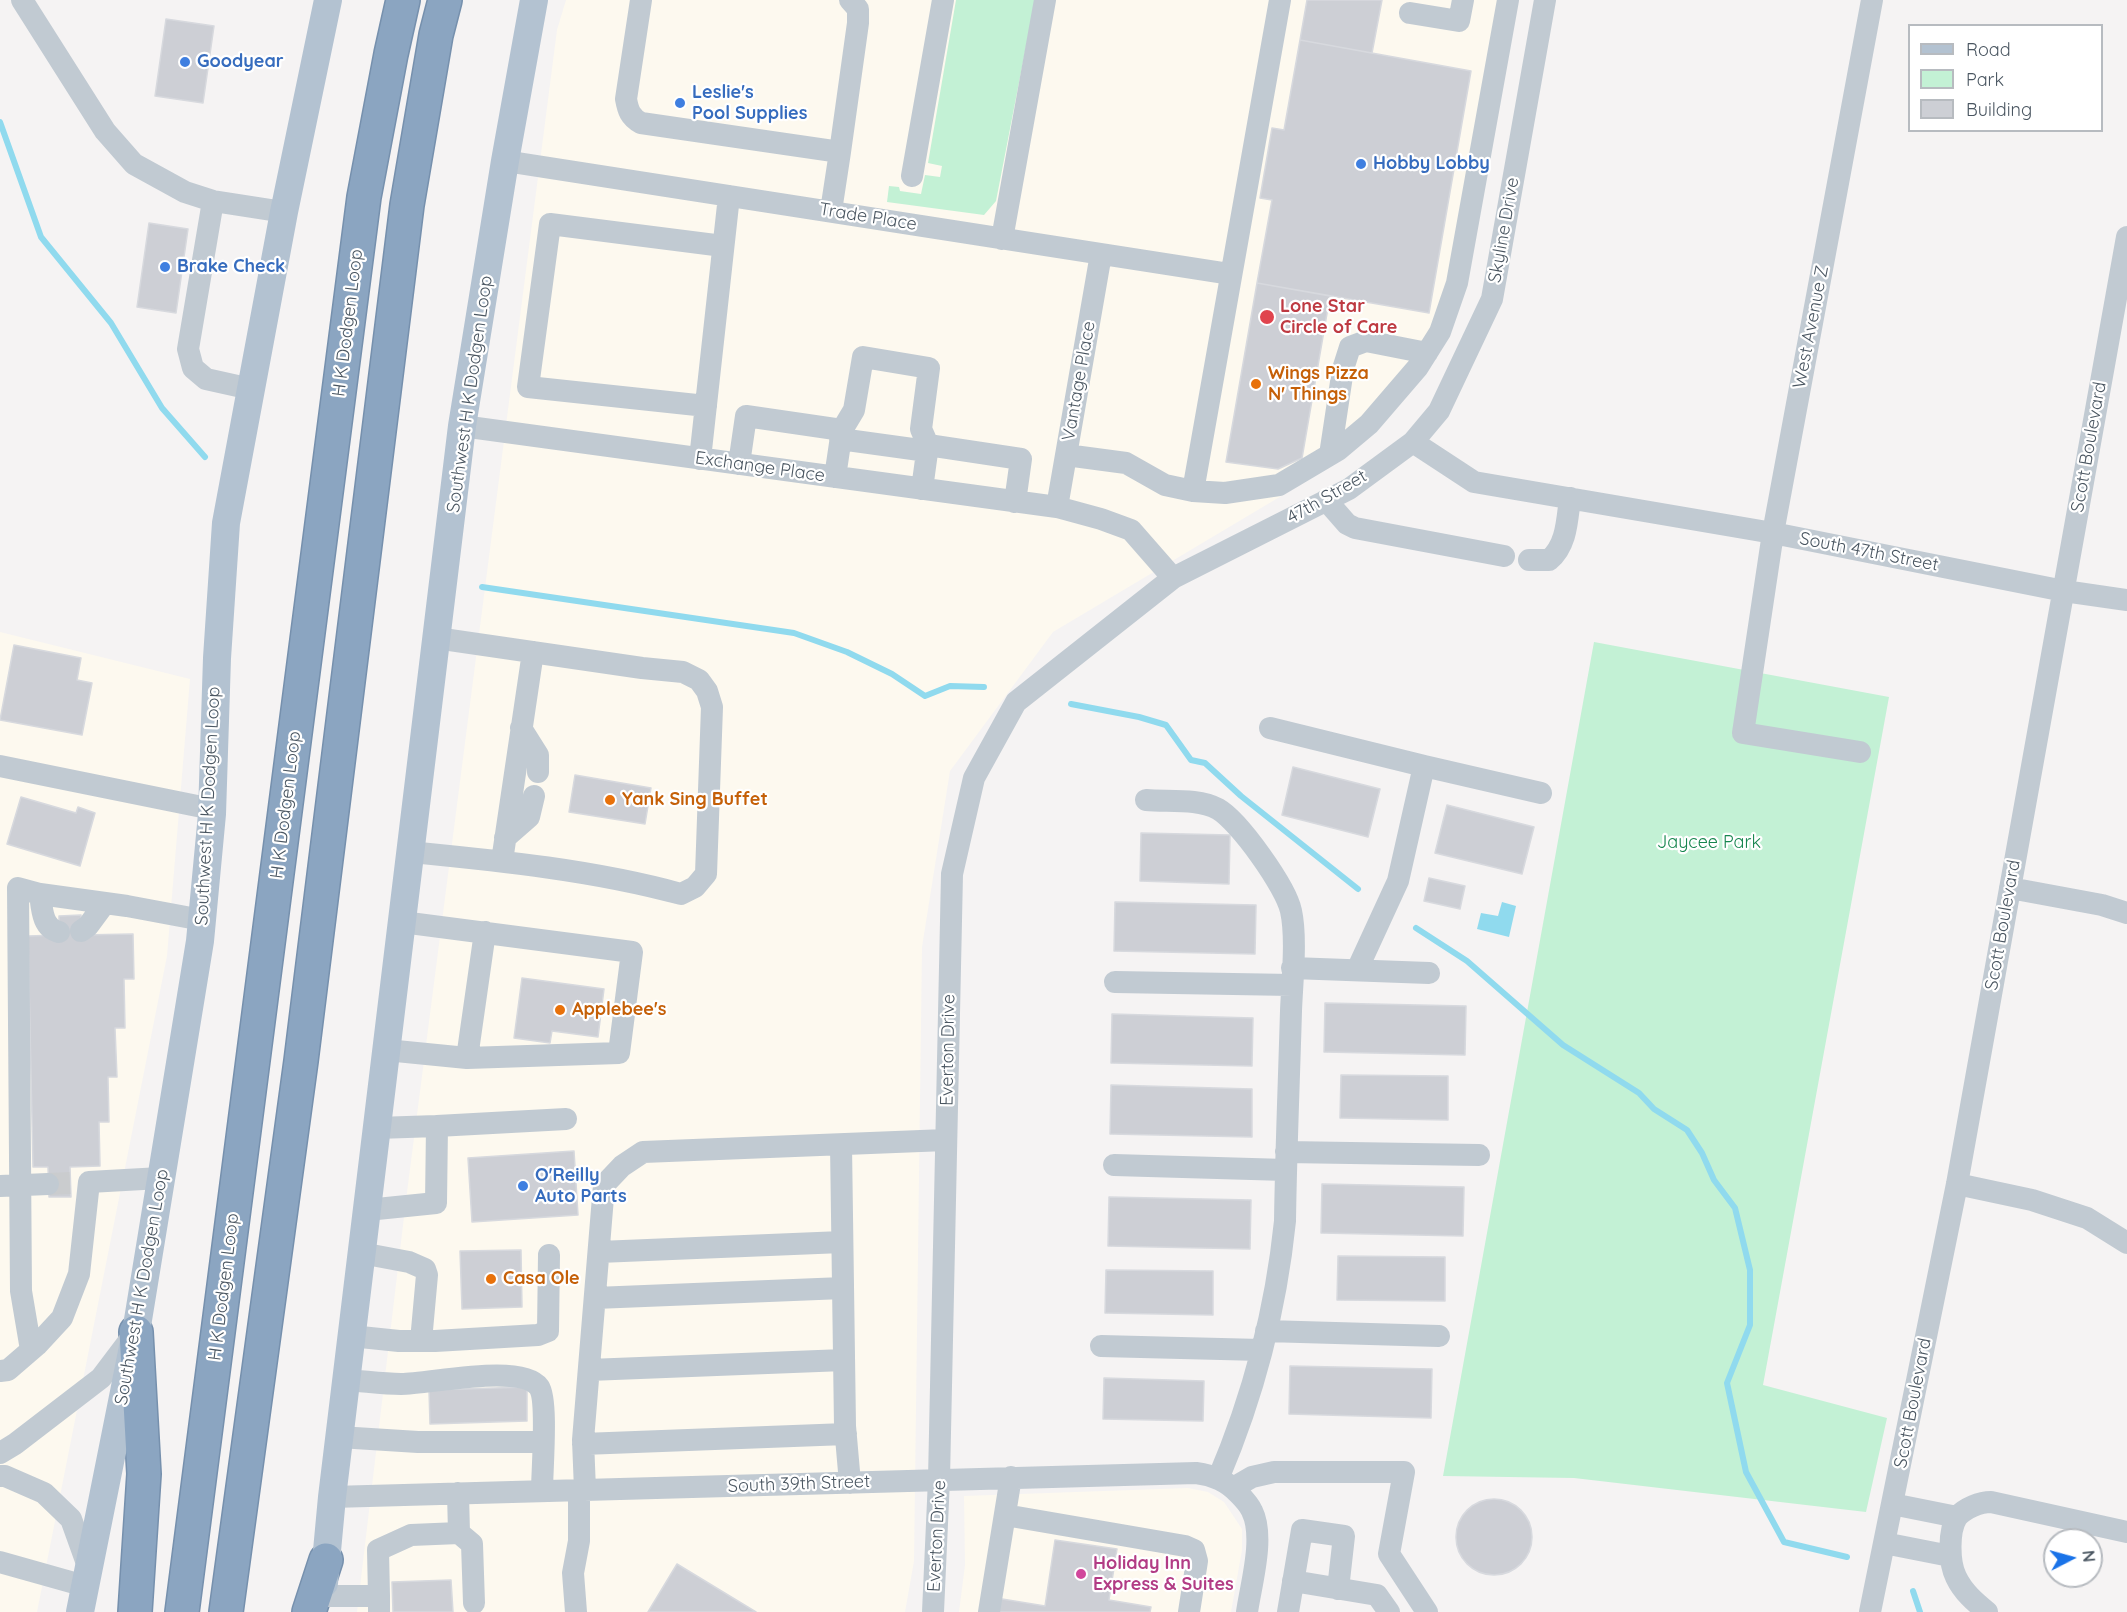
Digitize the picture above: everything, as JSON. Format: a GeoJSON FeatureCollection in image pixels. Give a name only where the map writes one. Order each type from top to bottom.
{"type":"FeatureCollection","features":[{"type":"Feature","properties":{"kind":"highway","name":"H K Dodgen Loop"},"geometry":{"type":"LineString","coordinates":[[183,1612],[364,197],[403,0]]}},
{"type":"Feature","properties":{"kind":"highway"},"geometry":{"type":"LineString","coordinates":[[226,1612],[301,1061],[407,205],[436,36],[446,0]]}},
{"type":"Feature","properties":{"kind":"highway"},"geometry":{"type":"LineString","coordinates":[[135,1612],[144,1474],[136,1332]]}},
{"type":"Feature","properties":{"kind":"highway"},"geometry":{"type":"LineString","coordinates":[[318,1607],[326,1560]]}},
{"type":"Feature","properties":{"kind":"main road","name":"Southwest H K Dodgen Loop"},"geometry":{"type":"LineString","coordinates":[[84,1589],[136,1332],[200,941],[212,809],[216,658],[226,523],[284,212],[328,0]]}},
{"type":"Feature","properties":{"kind":"main road","name":"Southwest H K Dodgen Loop"},"geometry":{"type":"LineString","coordinates":[[326,1560],[351,1336],[462,426],[534,0]]}},
{"type":"Feature","properties":{"kind":"street"},"geometry":{"type":"LineString","coordinates":[[641,0],[626,99],[633,119],[641,123],[683,130],[840,152]]}},
{"type":"Feature","properties":{"kind":"street"},"geometry":{"type":"LineString","coordinates":[[831,211],[858,23],[858,9],[850,0]]}},
{"type":"Feature","properties":{"kind":"street"},"geometry":{"type":"LineString","coordinates":[[912,176],[943,0]]}},
{"type":"Feature","properties":{"kind":"street"},"geometry":{"type":"LineString","coordinates":[[1002,239],[1045,0]]}},
{"type":"Feature","properties":{"kind":"street"},"geometry":{"type":"LineString","coordinates":[[1193,491],[1280,0]]}},
{"type":"Feature","properties":{"kind":"street"},"geometry":{"type":"LineString","coordinates":[[1410,13],[1459,21],[1462,0]]}},
{"type":"Feature","properties":{"kind":"street"},"geometry":{"type":"LineString","coordinates":[[1066,455],[1126,464],[1165,485],[1193,491],[1225,493],[1279,485],[1330,455],[1369,424],[1418,367],[1427,353],[1440,332],[1457,283],[1508,0]]}},
{"type":"Feature","properties":{"kind":"street","name":"Skyline Drive"},"geometry":{"type":"LineString","coordinates":[[1413,442],[1439,411],[1492,299],[1545,0]]}},
{"type":"Feature","properties":{"kind":"street","name":"West Avenue Z"},"geometry":{"type":"LineString","coordinates":[[1860,752],[1743,733],[1773,533],[1872,0]]}},
{"type":"Feature","properties":{"kind":"street"},"geometry":{"type":"LineString","coordinates":[[28,2],[105,131],[134,164],[185,192],[213,201],[284,212]]}},
{"type":"Feature","properties":{"kind":"street","name":"Trade Place"},"geometry":{"type":"LineString","coordinates":[[506,161],[1230,274]]}},
{"type":"Feature","properties":{"kind":"street"},"geometry":{"type":"LineString","coordinates":[[700,459],[729,196]]}},
{"type":"Feature","properties":{"kind":"street"},"geometry":{"type":"LineString","coordinates":[[213,201],[188,349],[193,368],[206,379],[251,389]]}},
{"type":"Feature","properties":{"kind":"street"},"geometry":{"type":"LineString","coordinates":[[706,406],[528,387],[550,224],[723,246]]}},
{"type":"Feature","properties":{"kind":"street","name":"Scott Boulevard"},"geometry":{"type":"LineString","coordinates":[[1870,1612],[1957,1184],[2064,591],[2121,292],[2127,237]]}},
{"type":"Feature","properties":{"kind":"street","name":"Vantage Place"},"geometry":{"type":"LineString","coordinates":[[1057,507],[1101,254]]}},
{"type":"Feature","properties":{"kind":"street"},"geometry":{"type":"LineString","coordinates":[[1330,455],[1343,369],[1350,347],[1366,341],[1427,353]]}},
{"type":"Feature","properties":{"kind":"street"},"geometry":{"type":"LineString","coordinates":[[835,477],[841,435],[854,410],[863,357],[929,368],[921,429],[927,448],[922,489]]}},
{"type":"Feature","properties":{"kind":"street"},"geometry":{"type":"LineString","coordinates":[[739,464],[746,416],[841,435],[1021,459],[1015,502]]}},
{"type":"Feature","properties":{"kind":"street","name":"Exchange Place"},"geometry":{"type":"LineString","coordinates":[[462,426],[1057,507]]}},
{"type":"Feature","properties":{"kind":"street"},"geometry":{"type":"LineString","coordinates":[[1413,442],[1474,482],[1570,498],[1564,536],[1558,550],[1549,560],[1529,560]]}},
{"type":"Feature","properties":{"kind":"street","name":"47th Street"},"geometry":{"type":"LineString","coordinates":[[1173,578],[1349,489],[1413,442]]}},
{"type":"Feature","properties":{"kind":"street","name":"South 47th Street"},"geometry":{"type":"LineString","coordinates":[[1570,498],[1773,533],[2064,591],[2127,600]]}},
{"type":"Feature","properties":{"kind":"street"},"geometry":{"type":"LineString","coordinates":[[1326,500],[1347,524],[1355,528],[1504,556]]}},
{"type":"Feature","properties":{"kind":"street"},"geometry":{"type":"LineString","coordinates":[[1057,507],[1131,530],[1173,578]]}},
{"type":"Feature","properties":{"kind":"street","name":"Everton Drive"},"geometry":{"type":"LineString","coordinates":[[933,1612],[939,1479],[952,874],[974,778],[1016,702],[1173,578]]}},
{"type":"Feature","properties":{"kind":"street"},"geometry":{"type":"LineString","coordinates":[[410,852],[502,861],[652,886],[681,894],[695,887],[706,874],[712,707],[707,691],[699,680],[683,672],[436,638]]}},
{"type":"Feature","properties":{"kind":"street"},"geometry":{"type":"LineString","coordinates":[[502,861],[533,652]]}},
{"type":"Feature","properties":{"kind":"street"},"geometry":{"type":"LineString","coordinates":[[521,728],[538,755],[538,772]]}},
{"type":"Feature","properties":{"kind":"street"},"geometry":{"type":"LineString","coordinates":[[1270,728],[1541,793]]}},
{"type":"Feature","properties":{"kind":"street"},"geometry":{"type":"LineString","coordinates":[[0,766],[212,809]]}},
{"type":"Feature","properties":{"kind":"street"},"geometry":{"type":"LineString","coordinates":[[1357,970],[1398,881],[1424,766]]}},
{"type":"Feature","properties":{"kind":"street"},"geometry":{"type":"LineString","coordinates":[[505,838],[529,817],[534,796]]}},
{"type":"Feature","properties":{"kind":"street"},"geometry":{"type":"LineString","coordinates":[[1146,801],[1203,804],[1217,809],[1229,818],[1275,875],[1285,893],[1291,912],[1292,976],[1285,1221],[1281,1256],[1264,1341],[1238,1429],[1226,1483]]}},
{"type":"Feature","properties":{"kind":"street"},"geometry":{"type":"LineString","coordinates":[[32,1350],[21,1291],[10,1186],[9,887],[202,920]]}},
{"type":"Feature","properties":{"kind":"street"},"geometry":{"type":"LineString","coordinates":[[2010,888],[2102,905],[2127,913]]}},
{"type":"Feature","properties":{"kind":"street"},"geometry":{"type":"LineString","coordinates":[[40,894],[44,921],[52,930],[70,932],[88,926],[105,903]]}},
{"type":"Feature","properties":{"kind":"street"},"geometry":{"type":"LineString","coordinates":[[386,1050],[467,1058],[619,1053],[632,952],[402,922]]}},
{"type":"Feature","properties":{"kind":"street"},"geometry":{"type":"LineString","coordinates":[[467,1058],[485,932]]}},
{"type":"Feature","properties":{"kind":"street"},"geometry":{"type":"LineString","coordinates":[[1115,982],[1292,976],[1357,970],[1429,973]]}},
{"type":"Feature","properties":{"kind":"street"},"geometry":{"type":"LineString","coordinates":[[376,1128],[566,1119]]}},
{"type":"Feature","properties":{"kind":"street"},"geometry":{"type":"LineString","coordinates":[[367,1210],[436,1203],[437,1126]]}},
{"type":"Feature","properties":{"kind":"street"},"geometry":{"type":"LineString","coordinates":[[576,1612],[573,1574],[579,1541],[583,1444],[604,1185],[622,1166],[643,1152],[946,1140]]}},
{"type":"Feature","properties":{"kind":"street"},"geometry":{"type":"LineString","coordinates":[[841,1145],[844,1360],[850,1484]]}},
{"type":"Feature","properties":{"kind":"street"},"geometry":{"type":"LineString","coordinates":[[1114,1165],[1479,1155]]}},
{"type":"Feature","properties":{"kind":"street"},"geometry":{"type":"LineString","coordinates":[[10,1186],[161,1178]]}},
{"type":"Feature","properties":{"kind":"street"},"geometry":{"type":"LineString","coordinates":[[0,1371],[8,1370],[32,1350],[62,1318],[79,1274],[70,1183]]}},
{"type":"Feature","properties":{"kind":"street"},"geometry":{"type":"LineString","coordinates":[[1957,1184],[2032,1200],[2087,1218],[2127,1243]]}},
{"type":"Feature","properties":{"kind":"street"},"geometry":{"type":"LineString","coordinates":[[599,1252],[842,1242]]}},
{"type":"Feature","properties":{"kind":"street"},"geometry":{"type":"LineString","coordinates":[[361,1253],[409,1262],[425,1269],[428,1275],[421,1341]]}},
{"type":"Feature","properties":{"kind":"street"},"geometry":{"type":"LineString","coordinates":[[351,1336],[421,1341],[538,1335],[548,1331],[549,1255]]}},
{"type":"Feature","properties":{"kind":"street"},"geometry":{"type":"LineString","coordinates":[[595,1298],[843,1288]]}},
{"type":"Feature","properties":{"kind":"street"},"geometry":{"type":"LineString","coordinates":[[0,1453],[101,1378],[136,1332]]}},
{"type":"Feature","properties":{"kind":"street"},"geometry":{"type":"LineString","coordinates":[[1101,1346],[1439,1336]]}},
{"type":"Feature","properties":{"kind":"street"},"geometry":{"type":"LineString","coordinates":[[589,1370],[844,1360]]}},
{"type":"Feature","properties":{"kind":"street"},"geometry":{"type":"LineString","coordinates":[[346,1380],[402,1384],[496,1375],[520,1376],[530,1379],[540,1388],[544,1407],[542,1491]]}},
{"type":"Feature","properties":{"kind":"street"},"geometry":{"type":"LineString","coordinates":[[583,1444],[846,1434]]}},
{"type":"Feature","properties":{"kind":"street"},"geometry":{"type":"LineString","coordinates":[[339,1437],[418,1442],[543,1442]]}},
{"type":"Feature","properties":{"kind":"street"},"geometry":{"type":"LineString","coordinates":[[1226,1483],[1274,1472],[1404,1472],[1389,1554],[1427,1612]]}},
{"type":"Feature","properties":{"kind":"street","name":"South 39th Street"},"geometry":{"type":"LineString","coordinates":[[332,1497],[1197,1473],[1226,1483]]}},
{"type":"Feature","properties":{"kind":"street"},"geometry":{"type":"LineString","coordinates":[[0,1476],[6,1476],[44,1493],[71,1520],[84,1589],[0,1562]]}},
{"type":"Feature","properties":{"kind":"street"},"geometry":{"type":"LineString","coordinates":[[988,1612],[1011,1477]]}},
{"type":"Feature","properties":{"kind":"street"},"geometry":{"type":"LineString","coordinates":[[1226,1483],[1252,1510],[1257,1525],[1257,1544],[1247,1612]]}},
{"type":"Feature","properties":{"kind":"street"},"geometry":{"type":"LineString","coordinates":[[458,1493],[459,1533]]}},
{"type":"Feature","properties":{"kind":"street"},"geometry":{"type":"LineString","coordinates":[[1987,1612],[1967,1594],[1955,1576],[1950,1556],[1952,1535],[1958,1517],[1978,1503],[1990,1502],[2127,1532]]}},
{"type":"Feature","properties":{"kind":"street"},"geometry":{"type":"LineString","coordinates":[[1892,1504],[1958,1517]]}},
{"type":"Feature","properties":{"kind":"street"},"geometry":{"type":"LineString","coordinates":[[1005,1515],[1185,1546],[1194,1550],[1197,1561],[1189,1612]]}},
{"type":"Feature","properties":{"kind":"street"},"geometry":{"type":"LineString","coordinates":[[1288,1612],[1302,1530],[1344,1536],[1338,1588]]}},
{"type":"Feature","properties":{"kind":"street"},"geometry":{"type":"LineString","coordinates":[[318,1607],[379,1604],[378,1550],[411,1536],[459,1533],[472,1544],[474,1604]]}},
{"type":"Feature","properties":{"kind":"street"},"geometry":{"type":"LineString","coordinates":[[1884,1543],[1950,1556]]}},
{"type":"Feature","properties":{"kind":"street"},"geometry":{"type":"LineString","coordinates":[[1293,1581],[1377,1595],[1389,1612]]}},
{"type":"Feature","properties":{"kind":"shaded area"},"geometry":{"type":"Polygon","coordinates":[[[566,0],[1514,0],[1460,292],[1393,403],[1293,489],[1053,632],[950,771],[922,947],[914,1561],[905,1612],[357,1612],[406,1200],[557,30],[566,0]]]}},
{"type":"Feature","properties":{"kind":"shaded area"},"geometry":{"type":"Polygon","coordinates":[[[0,632],[190,679],[167,956],[37,1612],[0,1612],[0,632]]]}},
{"type":"Feature","properties":{"kind":"shaded area"},"geometry":{"type":"Polygon","coordinates":[[[1188,1488],[1208,1492],[1224,1502],[1242,1529],[1242,1550],[1231,1612],[959,1612],[965,1565],[964,1496],[1188,1488]]]}},
{"type":"Feature","properties":{"kind":"green space"},"geometry":{"type":"Polygon","coordinates":[[[956,0],[1035,0],[996,201],[984,215],[887,202],[889,186],[899,187],[900,191],[921,194],[925,175],[940,177],[942,166],[928,163],[956,0]]]}},
{"type":"Feature","properties":{"kind":"green space","name":"Jaycee Park"},"geometry":{"type":"Polygon","coordinates":[[[1594,642],[1889,697],[1763,1385],[1887,1418],[1866,1512],[1574,1478],[1443,1476],[1594,642]]]}},
{"type":"Feature","properties":{"kind":"water"},"geometry":{"type":"Polygon","coordinates":[[[1502,902],[1516,906],[1509,937],[1477,929],[1481,913],[1498,916],[1502,902]]]}},
{"type":"Feature","properties":{"kind":"building"},"geometry":{"type":"Polygon","coordinates":[[[1307,0],[1382,0],[1372,53],[1300,40],[1307,0]]]}},
{"type":"Feature","properties":{"kind":"building"},"geometry":{"type":"Polygon","coordinates":[[[166,19],[214,26],[203,103],[155,96],[166,19]]]}},
{"type":"Feature","properties":{"kind":"building","name":"Hobby Lobby"},"geometry":{"type":"Polygon","coordinates":[[[1300,40],[1471,71],[1429,313],[1257,283],[1272,200],[1260,198],[1272,128],[1284,130],[1300,40]]]}},
{"type":"Feature","properties":{"kind":"building"},"geometry":{"type":"Polygon","coordinates":[[[149,223],[188,229],[176,313],[137,307],[149,223]]]}},
{"type":"Feature","properties":{"kind":"building"},"geometry":{"type":"Polygon","coordinates":[[[1257,283],[1330,296],[1302,458],[1278,469],[1226,462],[1257,283]]]}},
{"type":"Feature","properties":{"kind":"building"},"geometry":{"type":"Polygon","coordinates":[[[14,645],[81,658],[77,680],[92,683],[82,735],[0,720],[14,645]]]}},
{"type":"Feature","properties":{"kind":"building"},"geometry":{"type":"Polygon","coordinates":[[[1293,767],[1380,789],[1368,837],[1282,815],[1293,767]]]}},
{"type":"Feature","properties":{"kind":"building","name":"Yank Sing Buffet"},"geometry":{"type":"Polygon","coordinates":[[[575,775],[651,788],[645,824],[569,812],[575,775]]]}},
{"type":"Feature","properties":{"kind":"building"},"geometry":{"type":"Polygon","coordinates":[[[21,797],[76,813],[78,807],[95,813],[80,866],[7,844],[21,797]]]}},
{"type":"Feature","properties":{"kind":"building"},"geometry":{"type":"Polygon","coordinates":[[[1447,805],[1534,827],[1522,874],[1435,853],[1447,805]]]}},
{"type":"Feature","properties":{"kind":"building"},"geometry":{"type":"Polygon","coordinates":[[[1141,833],[1230,835],[1229,884],[1140,881],[1141,833]]]}},
{"type":"Feature","properties":{"kind":"building"},"geometry":{"type":"Polygon","coordinates":[[[1429,878],[1465,886],[1460,909],[1424,901],[1429,878]]]}},
{"type":"Feature","properties":{"kind":"building"},"geometry":{"type":"Polygon","coordinates":[[[1115,902],[1256,905],[1255,954],[1114,951],[1115,902]]]}},
{"type":"Feature","properties":{"kind":"building"},"geometry":{"type":"Polygon","coordinates":[[[81,915],[81,935],[133,934],[134,979],[124,979],[125,1028],[115,1028],[117,1077],[108,1077],[109,1122],[99,1122],[100,1166],[70,1167],[71,1197],[49,1197],[48,1167],[33,1167],[28,936],[59,935],[59,916],[81,915]]]}},
{"type":"Feature","properties":{"kind":"building","name":"Applebee's"},"geometry":{"type":"Polygon","coordinates":[[[522,978],[604,989],[598,1037],[552,1031],[550,1043],[514,1038],[522,978]]]}},
{"type":"Feature","properties":{"kind":"building"},"geometry":{"type":"Polygon","coordinates":[[[1325,1003],[1466,1006],[1465,1055],[1324,1052],[1325,1003]]]}},
{"type":"Feature","properties":{"kind":"building"},"geometry":{"type":"Polygon","coordinates":[[[1112,1014],[1253,1018],[1252,1066],[1111,1063],[1112,1014]]]}},
{"type":"Feature","properties":{"kind":"building"},"geometry":{"type":"Polygon","coordinates":[[[1341,1075],[1448,1076],[1448,1120],[1340,1118],[1341,1075]]]}},
{"type":"Feature","properties":{"kind":"building"},"geometry":{"type":"Polygon","coordinates":[[[1111,1085],[1252,1089],[1252,1137],[1110,1134],[1111,1085]]]}},
{"type":"Feature","properties":{"kind":"building","name":"O'Reilly Auto Parts"},"geometry":{"type":"Polygon","coordinates":[[[574,1151],[578,1215],[472,1222],[468,1158],[574,1151]]]}},
{"type":"Feature","properties":{"kind":"building"},"geometry":{"type":"Polygon","coordinates":[[[1322,1184],[1464,1187],[1463,1236],[1321,1233],[1322,1184]]]}},
{"type":"Feature","properties":{"kind":"building"},"geometry":{"type":"Polygon","coordinates":[[[1109,1197],[1251,1200],[1250,1249],[1108,1246],[1109,1197]]]}},
{"type":"Feature","properties":{"kind":"building","name":"Casa Ole"},"geometry":{"type":"Polygon","coordinates":[[[521,1250],[522,1307],[462,1309],[460,1251],[521,1250]]]}},
{"type":"Feature","properties":{"kind":"building"},"geometry":{"type":"Polygon","coordinates":[[[1338,1256],[1445,1257],[1445,1301],[1337,1300],[1338,1256]]]}},
{"type":"Feature","properties":{"kind":"building"},"geometry":{"type":"Polygon","coordinates":[[[1106,1270],[1213,1271],[1213,1315],[1105,1313],[1106,1270]]]}},
{"type":"Feature","properties":{"kind":"building"},"geometry":{"type":"Polygon","coordinates":[[[1290,1366],[1432,1369],[1431,1418],[1289,1414],[1290,1366]]]}},
{"type":"Feature","properties":{"kind":"building"},"geometry":{"type":"Polygon","coordinates":[[[1104,1378],[1204,1381],[1203,1421],[1103,1419],[1104,1378]]]}},
{"type":"Feature","properties":{"kind":"building"},"geometry":{"type":"Polygon","coordinates":[[[527,1387],[527,1421],[430,1424],[429,1390],[527,1387]]]}},
{"type":"Feature","properties":{"kind":"building"},"geometry":{"type":"Polygon","coordinates":[[[1494,1499],[1509,1502],[1521,1510],[1529,1522],[1532,1537],[1529,1552],[1521,1564],[1509,1572],[1494,1575],[1479,1572],[1467,1564],[1459,1552],[1456,1537],[1459,1522],[1467,1510],[1479,1502],[1494,1499]]]}},
{"type":"Feature","properties":{"kind":"building","name":"Holiday Inn Express & Suites"},"geometry":{"type":"Polygon","coordinates":[[[1055,1540],[1117,1549],[1109,1600],[1151,1607],[1150,1612],[994,1612],[996,1598],[1045,1606],[1055,1540]]]}},
{"type":"Feature","properties":{"kind":"building"},"geometry":{"type":"Polygon","coordinates":[[[677,1564],[756,1612],[648,1612],[677,1564]]]}},
{"type":"Feature","properties":{"kind":"building"},"geometry":{"type":"Polygon","coordinates":[[[451,1580],[453,1612],[393,1612],[392,1582],[451,1580]]]}},
{"type":"Feature","properties":{"kind":"waterway"},"geometry":{"type":"LineString","coordinates":[[0,122],[41,237],[111,323],[162,408],[205,457]]}},
{"type":"Feature","properties":{"kind":"waterway"},"geometry":{"type":"LineString","coordinates":[[482,587],[794,633],[847,652],[892,674],[925,696],[950,686],[984,687]]}},
{"type":"Feature","properties":{"kind":"waterway"},"geometry":{"type":"LineString","coordinates":[[1071,704],[1139,717],[1166,725],[1191,760],[1205,763],[1241,796],[1358,889]]}},
{"type":"Feature","properties":{"kind":"waterway"},"geometry":{"type":"LineString","coordinates":[[1416,928],[1467,961],[1563,1045],[1639,1093],[1654,1109],[1687,1130],[1702,1153],[1714,1180],[1735,1208],[1750,1270],[1750,1325],[1727,1383],[1746,1472],[1784,1542],[1847,1557]]}},
{"type":"Feature","properties":{"kind":"waterway"},"geometry":{"type":"LineString","coordinates":[[1913,1591],[1920,1612]]}},
{"type":"Feature","properties":{"kind":"tunnel"},"geometry":{"type":"LineString","coordinates":[[48,1184],[70,1183]]}},
{"type":"Feature","properties":{"kind":"place","name":"Goodyear"},"geometry":{"type":"Point","coordinates":[185,62]}},
{"type":"Feature","properties":{"kind":"place","name":"Leslie's Pool Supplies"},"geometry":{"type":"Point","coordinates":[680,103]}},
{"type":"Feature","properties":{"kind":"place","name":"Hobby Lobby"},"geometry":{"type":"Point","coordinates":[1361,164]}},
{"type":"Feature","properties":{"kind":"place","name":"Brake Check"},"geometry":{"type":"Point","coordinates":[165,267]}},
{"type":"Feature","properties":{"kind":"place","name":"Lone Star Circle of Care"},"geometry":{"type":"Point","coordinates":[1267,317]}},
{"type":"Feature","properties":{"kind":"place","name":"Wings Pizza N' Things"},"geometry":{"type":"Point","coordinates":[1256,384]}},
{"type":"Feature","properties":{"kind":"place","name":"Yank Sing Buffet"},"geometry":{"type":"Point","coordinates":[610,800]}},
{"type":"Feature","properties":{"kind":"place","name":"Applebee's"},"geometry":{"type":"Point","coordinates":[560,1010]}},
{"type":"Feature","properties":{"kind":"place","name":"O'Reilly Auto Parts"},"geometry":{"type":"Point","coordinates":[523,1186]}},
{"type":"Feature","properties":{"kind":"place","name":"Casa Ole"},"geometry":{"type":"Point","coordinates":[491,1279]}},
{"type":"Feature","properties":{"kind":"place","name":"Holiday Inn Express & Suites"},"geometry":{"type":"Point","coordinates":[1081,1574]}}]}
